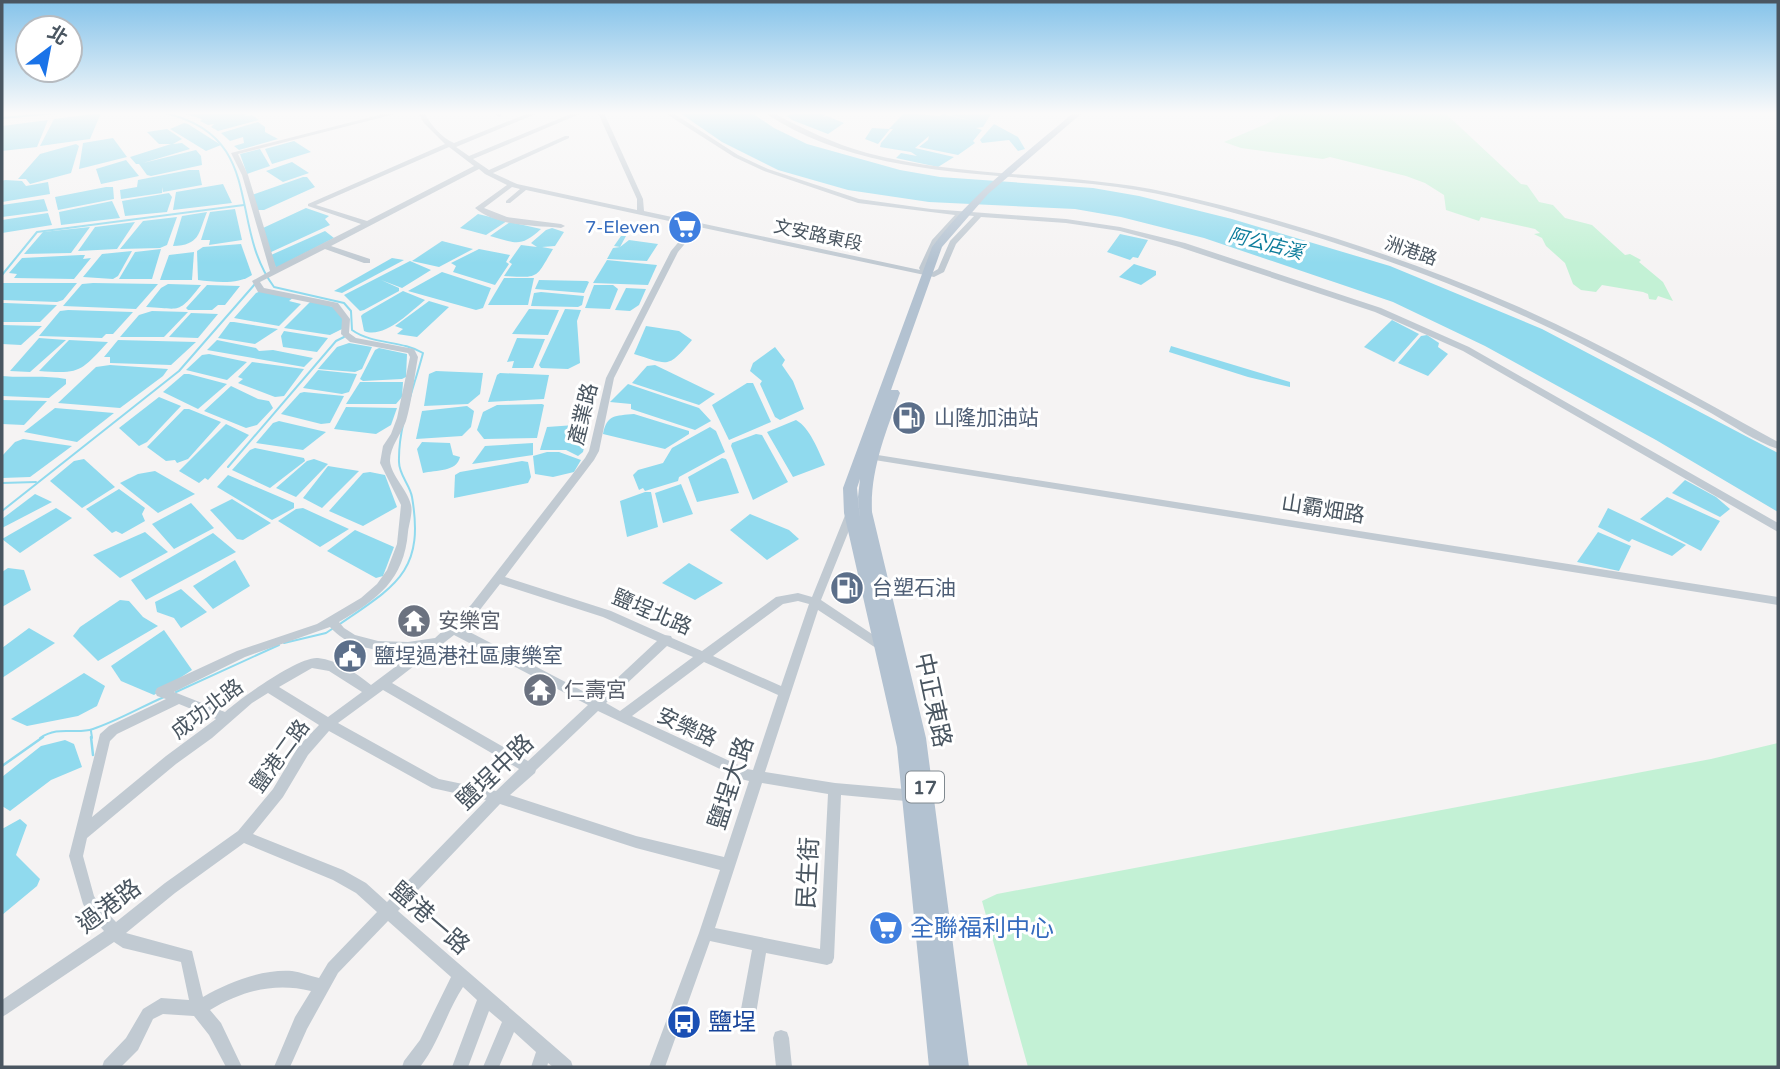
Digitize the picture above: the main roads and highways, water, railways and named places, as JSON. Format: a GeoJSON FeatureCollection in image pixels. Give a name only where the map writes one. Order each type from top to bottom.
{"type":"FeatureCollection","features":[{"type":"Feature","properties":{"kind":"main road","name":"17"},"geometry":{"type":"LineString","coordinates":[[1010,172],[1021,163]]}},
{"type":"Feature","properties":{"kind":"main road","name":"17"},"geometry":{"type":"LineString","coordinates":[[1010,172],[1022,163]]}},
{"type":"Feature","properties":{"kind":"main road","name":"鹽埕大路"},"geometry":{"type":"LineString","coordinates":[[858,512],[850,488],[867,456],[937,247],[1010,172]]}},
{"type":"Feature","properties":{"kind":"main road","name":"中正東路"},"geometry":{"type":"LineString","coordinates":[[858,512],[883,647],[918,796],[958,1067]]}},
{"type":"Feature","properties":{"kind":"main road","name":"中正東路"},"geometry":{"type":"LineString","coordinates":[[858,512],[918,738],[918,796],[940,1067]]}},
{"type":"Feature","properties":{"kind":"water"},"geometry":{"type":"Polygon","coordinates":[[[32,163],[74,163],[71,173],[30,184],[26,179],[18,179],[32,163]]]}},
{"type":"Feature","properties":{"kind":"water"},"geometry":{"type":"Polygon","coordinates":[[[80,163],[103,163],[79,169],[80,163]]]}},
{"type":"Feature","properties":{"kind":"water"},"geometry":{"type":"Polygon","coordinates":[[[116,163],[128,163],[139,176],[101,184],[96,169],[116,163]]]}},
{"type":"Feature","properties":{"kind":"water"},"geometry":{"type":"Polygon","coordinates":[[[202,163],[202,165],[151,176],[136,164],[202,163]]]}},
{"type":"Feature","properties":{"kind":"water"},"geometry":{"type":"Polygon","coordinates":[[[243,163],[268,163],[270,166],[247,174],[243,163]]]}},
{"type":"Feature","properties":{"kind":"water"},"geometry":{"type":"Polygon","coordinates":[[[293,163],[309,173],[283,182],[266,171],[293,163]]]}},
{"type":"Feature","properties":{"kind":"water","name":"阿公店溪"},"geometry":{"type":"Polygon","coordinates":[[[764,163],[875,163],[940,177],[1093,188],[1139,196],[1232,219],[1390,266],[1542,329],[1778,453],[1778,512],[1656,440],[1485,346],[1393,302],[1204,238],[1121,217],[1075,209],[929,202],[848,190],[778,170],[764,163]]]}},
{"type":"Feature","properties":{"kind":"water"},"geometry":{"type":"Polygon","coordinates":[[[919,163],[945,163],[938,167],[919,163]]]}},
{"type":"Feature","properties":{"kind":"water"},"geometry":{"type":"Polygon","coordinates":[[[199,170],[202,185],[163,192],[163,187],[162,193],[121,199],[120,190],[137,187],[138,180],[199,170]]]}},
{"type":"Feature","properties":{"kind":"water"},"geometry":{"type":"Polygon","coordinates":[[[307,177],[315,187],[264,210],[257,210],[252,195],[307,177]]]}},
{"type":"Feature","properties":{"kind":"water"},"geometry":{"type":"Polygon","coordinates":[[[2,181],[22,181],[26,186],[48,182],[50,194],[2,202],[2,181]]]}},
{"type":"Feature","properties":{"kind":"water"},"geometry":{"type":"Polygon","coordinates":[[[223,184],[232,203],[173,210],[176,192],[223,184]]]}},
{"type":"Feature","properties":{"kind":"water"},"geometry":{"type":"Polygon","coordinates":[[[113,187],[114,199],[58,210],[55,197],[113,187]]]}},
{"type":"Feature","properties":{"kind":"water"},"geometry":{"type":"Polygon","coordinates":[[[169,193],[172,197],[167,212],[125,216],[122,201],[169,193]]]}},
{"type":"Feature","properties":{"kind":"water"},"geometry":{"type":"Polygon","coordinates":[[[44,199],[48,211],[2,217],[2,205],[44,199]]]}},
{"type":"Feature","properties":{"kind":"water"},"geometry":{"type":"Polygon","coordinates":[[[112,201],[120,218],[61,225],[59,212],[112,201]]]}},
{"type":"Feature","properties":{"kind":"water"},"geometry":{"type":"Polygon","coordinates":[[[306,208],[329,216],[325,219],[330,225],[269,253],[263,228],[306,208]]]}},
{"type":"Feature","properties":{"kind":"water"},"geometry":{"type":"Polygon","coordinates":[[[235,209],[242,240],[209,245],[210,240],[201,240],[210,212],[235,209]]]}},
{"type":"Feature","properties":{"kind":"water"},"geometry":{"type":"Polygon","coordinates":[[[207,212],[193,241],[173,246],[182,216],[207,212]]]}},
{"type":"Feature","properties":{"kind":"water"},"geometry":{"type":"Polygon","coordinates":[[[48,213],[52,225],[2,233],[2,220],[48,213]]]}},
{"type":"Feature","properties":{"kind":"water"},"geometry":{"type":"Polygon","coordinates":[[[478,214],[507,221],[486,235],[460,228],[478,214]]]}},
{"type":"Feature","properties":{"kind":"water"},"geometry":{"type":"Polygon","coordinates":[[[177,217],[167,245],[160,248],[120,249],[143,221],[177,217]]]}},
{"type":"Feature","properties":{"kind":"water"},"geometry":{"type":"Polygon","coordinates":[[[135,222],[117,249],[78,251],[95,227],[135,222]]]}},
{"type":"Feature","properties":{"kind":"water"},"geometry":{"type":"Polygon","coordinates":[[[510,222],[541,229],[528,239],[517,242],[490,236],[510,222]]]}},
{"type":"Feature","properties":{"kind":"water"},"geometry":{"type":"Polygon","coordinates":[[[90,227],[71,253],[24,254],[43,232],[90,227]]]}},
{"type":"Feature","properties":{"kind":"water"},"geometry":{"type":"Polygon","coordinates":[[[552,228],[564,232],[555,246],[542,247],[553,249],[539,271],[524,277],[504,276],[512,264],[509,262],[521,245],[537,247],[531,243],[552,228]]]}},
{"type":"Feature","properties":{"kind":"water"},"geometry":{"type":"Polygon","coordinates":[[[325,231],[334,238],[276,268],[271,255],[325,231]]]}},
{"type":"Feature","properties":{"kind":"water"},"geometry":{"type":"Polygon","coordinates":[[[1120,234],[1148,240],[1138,258],[1133,257],[1130,260],[1107,252],[1120,234]]]}},
{"type":"Feature","properties":{"kind":"water"},"geometry":{"type":"Polygon","coordinates":[[[621,236],[626,236],[620,247],[614,246],[621,236]]]}},
{"type":"Feature","properties":{"kind":"water"},"geometry":{"type":"Polygon","coordinates":[[[629,240],[658,244],[647,261],[607,259],[613,248],[620,247],[629,240]]]}},
{"type":"Feature","properties":{"kind":"water"},"geometry":{"type":"Polygon","coordinates":[[[442,241],[473,249],[439,267],[412,261],[442,241]]]}},
{"type":"Feature","properties":{"kind":"water"},"geometry":{"type":"Polygon","coordinates":[[[241,244],[252,275],[233,282],[198,280],[197,251],[203,247],[241,244]]]}},
{"type":"Feature","properties":{"kind":"water"},"geometry":{"type":"Polygon","coordinates":[[[161,249],[152,279],[119,279],[135,252],[161,249]]]}},
{"type":"Feature","properties":{"kind":"water"},"geometry":{"type":"Polygon","coordinates":[[[479,249],[510,255],[506,262],[509,264],[495,285],[453,272],[456,266],[451,263],[479,249]]]}},
{"type":"Feature","properties":{"kind":"water"},"geometry":{"type":"Polygon","coordinates":[[[132,251],[118,276],[113,279],[83,277],[102,254],[132,251]]]}},
{"type":"Feature","properties":{"kind":"water"},"geometry":{"type":"Polygon","coordinates":[[[194,252],[192,280],[160,280],[169,255],[194,252]]]}},
{"type":"Feature","properties":{"kind":"water"},"geometry":{"type":"Polygon","coordinates":[[[85,255],[83,259],[91,258],[74,279],[14,278],[17,274],[9,273],[22,258],[85,255]]]}},
{"type":"Feature","properties":{"kind":"water"},"geometry":{"type":"Polygon","coordinates":[[[392,258],[404,260],[342,293],[334,291],[392,258]]]}},
{"type":"Feature","properties":{"kind":"water"},"geometry":{"type":"Polygon","coordinates":[[[607,260],[657,265],[648,285],[593,283],[607,260]]]}},
{"type":"Feature","properties":{"kind":"water"},"geometry":{"type":"Polygon","coordinates":[[[410,261],[431,270],[402,288],[381,280],[399,288],[399,291],[364,310],[360,311],[344,295],[410,261]]]}},
{"type":"Feature","properties":{"kind":"water"},"geometry":{"type":"Polygon","coordinates":[[[1134,264],[1156,271],[1156,275],[1141,285],[1119,277],[1134,264]]]}},
{"type":"Feature","properties":{"kind":"water"},"geometry":{"type":"Polygon","coordinates":[[[442,272],[491,288],[483,308],[476,310],[408,291],[442,272]]]}},
{"type":"Feature","properties":{"kind":"water"},"geometry":{"type":"Polygon","coordinates":[[[504,278],[534,278],[528,305],[488,305],[504,278]]]}},
{"type":"Feature","properties":{"kind":"water"},"geometry":{"type":"Polygon","coordinates":[[[539,280],[589,282],[584,293],[535,289],[539,280]]]}},
{"type":"Feature","properties":{"kind":"water"},"geometry":{"type":"Polygon","coordinates":[[[3,283],[77,283],[63,300],[57,302],[2,300],[3,283]]]}},
{"type":"Feature","properties":{"kind":"water"},"geometry":{"type":"Polygon","coordinates":[[[82,284],[158,284],[136,309],[63,306],[82,284]]]}},
{"type":"Feature","properties":{"kind":"water"},"geometry":{"type":"Polygon","coordinates":[[[168,284],[201,285],[187,302],[177,308],[146,307],[161,288],[168,284]]]}},
{"type":"Feature","properties":{"kind":"water"},"geometry":{"type":"Polygon","coordinates":[[[207,285],[240,286],[225,305],[218,305],[212,310],[188,310],[186,308],[207,285]]]}},
{"type":"Feature","properties":{"kind":"water"},"geometry":{"type":"Polygon","coordinates":[[[594,285],[613,285],[618,289],[610,309],[585,308],[594,285]]]}},
{"type":"Feature","properties":{"kind":"water"},"geometry":{"type":"Polygon","coordinates":[[[626,288],[646,289],[639,305],[630,311],[615,310],[626,288]]]}},
{"type":"Feature","properties":{"kind":"water"},"geometry":{"type":"Polygon","coordinates":[[[261,291],[294,297],[289,301],[301,304],[279,326],[234,318],[256,293],[261,291]]]}},
{"type":"Feature","properties":{"kind":"water"},"geometry":{"type":"Polygon","coordinates":[[[403,291],[425,300],[388,328],[364,331],[361,316],[403,291]]]}},
{"type":"Feature","properties":{"kind":"water"},"geometry":{"type":"Polygon","coordinates":[[[534,293],[584,296],[582,305],[578,307],[531,306],[534,293]]]}},
{"type":"Feature","properties":{"kind":"water"},"geometry":{"type":"Polygon","coordinates":[[[316,301],[338,309],[345,320],[342,329],[330,335],[284,328],[310,302],[316,301]]]}},
{"type":"Feature","properties":{"kind":"water"},"geometry":{"type":"Polygon","coordinates":[[[429,301],[449,307],[417,337],[397,334],[403,329],[395,326],[429,301]]]}},
{"type":"Feature","properties":{"kind":"water"},"geometry":{"type":"Polygon","coordinates":[[[2,303],[57,305],[40,322],[2,322],[2,303]]]}},
{"type":"Feature","properties":{"kind":"water"},"geometry":{"type":"Polygon","coordinates":[[[529,309],[559,310],[548,335],[512,334],[529,309]]]}},
{"type":"Feature","properties":{"kind":"water"},"geometry":{"type":"Polygon","coordinates":[[[565,309],[581,310],[577,321],[580,363],[568,369],[541,368],[539,365],[565,309]]]}},
{"type":"Feature","properties":{"kind":"water"},"geometry":{"type":"Polygon","coordinates":[[[60,311],[133,312],[113,334],[106,334],[102,338],[39,336],[60,311]]]}},
{"type":"Feature","properties":{"kind":"water"},"geometry":{"type":"Polygon","coordinates":[[[152,311],[188,312],[164,337],[120,337],[139,315],[152,311]]]}},
{"type":"Feature","properties":{"kind":"water"},"geometry":{"type":"Polygon","coordinates":[[[191,313],[218,314],[198,338],[169,337],[191,313]]]}},
{"type":"Feature","properties":{"kind":"water"},"geometry":{"type":"Polygon","coordinates":[[[1392,320],[1419,334],[1394,362],[1364,347],[1392,320]]]}},
{"type":"Feature","properties":{"kind":"water"},"geometry":{"type":"Polygon","coordinates":[[[230,322],[278,329],[255,344],[218,338],[230,322]]]}},
{"type":"Feature","properties":{"kind":"water"},"geometry":{"type":"Polygon","coordinates":[[[2,325],[42,326],[21,345],[2,344],[2,325]]]}},
{"type":"Feature","properties":{"kind":"water"},"geometry":{"type":"Polygon","coordinates":[[[646,326],[679,331],[692,340],[672,360],[655,361],[634,354],[646,326]]]}},
{"type":"Feature","properties":{"kind":"water"},"geometry":{"type":"Polygon","coordinates":[[[284,331],[328,338],[317,352],[283,347],[281,336],[284,331]]]}},
{"type":"Feature","properties":{"kind":"water"},"geometry":{"type":"Polygon","coordinates":[[[1427,335],[1439,343],[1438,347],[1448,354],[1428,376],[1398,363],[1421,336],[1427,335]]]}},
{"type":"Feature","properties":{"kind":"water"},"geometry":{"type":"Polygon","coordinates":[[[39,338],[66,340],[30,372],[10,371],[39,338]]]}},
{"type":"Feature","properties":{"kind":"water"},"geometry":{"type":"Polygon","coordinates":[[[517,338],[545,339],[533,368],[512,368],[514,361],[507,362],[517,338]]]}},
{"type":"Feature","properties":{"kind":"water"},"geometry":{"type":"Polygon","coordinates":[[[69,340],[108,342],[79,369],[64,372],[39,371],[69,340]]]}},
{"type":"Feature","properties":{"kind":"water"},"geometry":{"type":"Polygon","coordinates":[[[118,340],[196,342],[171,365],[110,363],[110,357],[104,357],[118,340]]]}},
{"type":"Feature","properties":{"kind":"water"},"geometry":{"type":"Polygon","coordinates":[[[217,340],[256,348],[259,351],[273,350],[313,358],[304,367],[207,350],[217,340]]]}},
{"type":"Feature","properties":{"kind":"water"},"geometry":{"type":"Polygon","coordinates":[[[349,343],[372,347],[362,369],[355,372],[318,369],[337,347],[349,343]]]}},
{"type":"Feature","properties":{"kind":"water"},"geometry":{"type":"Polygon","coordinates":[[[1171,346],[1290,382],[1290,387],[1169,352],[1171,346]]]}},
{"type":"Feature","properties":{"kind":"water"},"geometry":{"type":"Polygon","coordinates":[[[775,347],[785,360],[782,365],[793,381],[804,409],[780,420],[775,417],[760,384],[762,381],[750,371],[753,363],[775,347]]]}},
{"type":"Feature","properties":{"kind":"water"},"geometry":{"type":"Polygon","coordinates":[[[379,348],[407,354],[406,377],[363,381],[360,379],[375,350],[379,348]]]}},
{"type":"Feature","properties":{"kind":"water"},"geometry":{"type":"Polygon","coordinates":[[[202,355],[247,362],[227,380],[186,370],[202,355]]]}},
{"type":"Feature","properties":{"kind":"water"},"geometry":{"type":"Polygon","coordinates":[[[252,362],[304,369],[284,396],[275,397],[238,383],[243,379],[238,377],[252,362]]]}},
{"type":"Feature","properties":{"kind":"water"},"geometry":{"type":"Polygon","coordinates":[[[110,365],[168,369],[163,376],[120,408],[58,403],[96,367],[110,365]]]}},
{"type":"Feature","properties":{"kind":"water"},"geometry":{"type":"Polygon","coordinates":[[[655,365],[715,394],[699,405],[632,383],[647,366],[655,365]]]}},
{"type":"Feature","properties":{"kind":"water"},"geometry":{"type":"Polygon","coordinates":[[[318,370],[357,374],[349,392],[342,394],[303,388],[318,370]]]}},
{"type":"Feature","properties":{"kind":"water"},"geometry":{"type":"Polygon","coordinates":[[[436,371],[483,373],[480,394],[468,404],[424,406],[429,374],[436,371]]]}},
{"type":"Feature","properties":{"kind":"water"},"geometry":{"type":"Polygon","coordinates":[[[500,373],[549,375],[544,399],[488,402],[500,373]]]}},
{"type":"Feature","properties":{"kind":"water"},"geometry":{"type":"Polygon","coordinates":[[[184,374],[227,384],[198,409],[163,392],[184,374]]]}},
{"type":"Feature","properties":{"kind":"water"},"geometry":{"type":"Polygon","coordinates":[[[2,376],[66,379],[66,384],[49,398],[2,396],[2,376]]]}},
{"type":"Feature","properties":{"kind":"water"},"geometry":{"type":"Polygon","coordinates":[[[360,382],[403,382],[402,397],[396,404],[346,404],[360,382]]]}},
{"type":"Feature","properties":{"kind":"water"},"geometry":{"type":"Polygon","coordinates":[[[747,383],[753,383],[771,422],[729,440],[712,405],[747,383]]]}},
{"type":"Feature","properties":{"kind":"water"},"geometry":{"type":"Polygon","coordinates":[[[628,384],[699,408],[711,421],[695,430],[631,409],[631,404],[610,402],[628,384]]]}},
{"type":"Feature","properties":{"kind":"water"},"geometry":{"type":"Polygon","coordinates":[[[231,386],[258,399],[269,401],[273,408],[257,425],[246,428],[204,411],[231,386]]]}},
{"type":"Feature","properties":{"kind":"water"},"geometry":{"type":"Polygon","coordinates":[[[304,392],[344,396],[330,423],[321,424],[281,414],[304,392]]]}},
{"type":"Feature","properties":{"kind":"water"},"geometry":{"type":"Polygon","coordinates":[[[159,397],[181,406],[147,442],[139,446],[119,428],[159,397]]]}},
{"type":"Feature","properties":{"kind":"water"},"geometry":{"type":"Polygon","coordinates":[[[2,400],[47,401],[24,425],[2,424],[2,400]]]}},
{"type":"Feature","properties":{"kind":"water"},"geometry":{"type":"Polygon","coordinates":[[[497,405],[544,405],[537,438],[484,439],[477,430],[483,412],[497,405]]]}},
{"type":"Feature","properties":{"kind":"water"},"geometry":{"type":"Polygon","coordinates":[[[467,406],[474,411],[471,427],[462,436],[416,439],[422,411],[467,406]]]}},
{"type":"Feature","properties":{"kind":"water"},"geometry":{"type":"Polygon","coordinates":[[[346,407],[397,408],[391,425],[376,434],[334,429],[346,407]]]}},
{"type":"Feature","properties":{"kind":"water"},"geometry":{"type":"Polygon","coordinates":[[[55,408],[114,413],[77,442],[24,432],[55,408]]]}},
{"type":"Feature","properties":{"kind":"water"},"geometry":{"type":"Polygon","coordinates":[[[184,409],[221,422],[188,459],[177,463],[175,460],[166,461],[147,447],[184,409]]]}},
{"type":"Feature","properties":{"kind":"water"},"geometry":{"type":"Polygon","coordinates":[[[634,414],[689,431],[689,434],[665,449],[603,434],[607,423],[613,417],[634,414]]]}},
{"type":"Feature","properties":{"kind":"water"},"geometry":{"type":"Polygon","coordinates":[[[796,420],[809,434],[825,465],[793,477],[767,432],[796,420]]]}},
{"type":"Feature","properties":{"kind":"water"},"geometry":{"type":"Polygon","coordinates":[[[279,421],[326,432],[303,450],[256,443],[273,423],[279,421]]]}},
{"type":"Feature","properties":{"kind":"water"},"geometry":{"type":"Polygon","coordinates":[[[226,424],[249,435],[208,480],[205,478],[199,483],[179,471],[226,424]]]}},
{"type":"Feature","properties":{"kind":"water"},"geometry":{"type":"Polygon","coordinates":[[[589,424],[583,452],[578,456],[566,450],[540,450],[547,427],[589,424]]]}},
{"type":"Feature","properties":{"kind":"water"},"geometry":{"type":"Polygon","coordinates":[[[710,427],[716,431],[725,452],[679,477],[678,481],[645,491],[643,488],[639,490],[633,475],[638,470],[663,463],[672,448],[710,427]]]}},
{"type":"Feature","properties":{"kind":"water"},"geometry":{"type":"Polygon","coordinates":[[[756,434],[762,435],[788,482],[753,500],[731,446],[732,443],[756,434]]]}},
{"type":"Feature","properties":{"kind":"water"},"geometry":{"type":"Polygon","coordinates":[[[23,439],[72,446],[30,477],[2,478],[2,456],[15,442],[23,439]]]}},
{"type":"Feature","properties":{"kind":"water"},"geometry":{"type":"Polygon","coordinates":[[[422,442],[450,443],[453,455],[460,457],[458,462],[445,470],[423,473],[417,449],[422,442]]]}},
{"type":"Feature","properties":{"kind":"water"},"geometry":{"type":"Polygon","coordinates":[[[533,443],[533,455],[472,464],[485,446],[533,443]]]}},
{"type":"Feature","properties":{"kind":"water"},"geometry":{"type":"Polygon","coordinates":[[[255,448],[304,458],[305,461],[270,488],[232,470],[255,448]]]}},
{"type":"Feature","properties":{"kind":"water"},"geometry":{"type":"Polygon","coordinates":[[[559,452],[581,460],[574,472],[553,477],[535,474],[533,456],[559,452]]]}},
{"type":"Feature","properties":{"kind":"water"},"geometry":{"type":"Polygon","coordinates":[[[722,458],[728,463],[739,493],[697,502],[688,477],[722,458]]]}},
{"type":"Feature","properties":{"kind":"water"},"geometry":{"type":"Polygon","coordinates":[[[84,459],[115,487],[82,508],[50,481],[74,461],[84,459]]]}},
{"type":"Feature","properties":{"kind":"water"},"geometry":{"type":"Polygon","coordinates":[[[314,459],[328,464],[296,497],[276,488],[307,461],[314,459]]]}},
{"type":"Feature","properties":{"kind":"water"},"geometry":{"type":"Polygon","coordinates":[[[528,462],[531,477],[528,483],[454,498],[455,475],[460,472],[528,462]]]}},
{"type":"Feature","properties":{"kind":"water"},"geometry":{"type":"Polygon","coordinates":[[[328,466],[359,471],[322,508],[303,498],[328,466]]]}},
{"type":"Feature","properties":{"kind":"water"},"geometry":{"type":"Polygon","coordinates":[[[155,471],[195,494],[158,513],[120,483],[138,474],[155,471]]]}},
{"type":"Feature","properties":{"kind":"water"},"geometry":{"type":"Polygon","coordinates":[[[363,473],[385,475],[397,507],[363,526],[329,511],[363,473]]]}},
{"type":"Feature","properties":{"kind":"water"},"geometry":{"type":"Polygon","coordinates":[[[228,475],[294,503],[294,508],[272,520],[217,487],[228,475]]]}},
{"type":"Feature","properties":{"kind":"water"},"geometry":{"type":"Polygon","coordinates":[[[1685,480],[1716,497],[1730,509],[1720,517],[1672,493],[1685,480]]]}},
{"type":"Feature","properties":{"kind":"water"},"geometry":{"type":"Polygon","coordinates":[[[681,484],[693,514],[663,523],[655,493],[681,484]]]}},
{"type":"Feature","properties":{"kind":"water"},"geometry":{"type":"Polygon","coordinates":[[[119,489],[145,508],[142,514],[145,521],[122,534],[116,531],[112,533],[86,509],[119,489]]]}},
{"type":"Feature","properties":{"kind":"water"},"geometry":{"type":"Polygon","coordinates":[[[651,492],[658,527],[627,537],[620,501],[651,492]]]}},
{"type":"Feature","properties":{"kind":"water"},"geometry":{"type":"Polygon","coordinates":[[[35,494],[52,502],[2,528],[2,519],[35,494]]]}},
{"type":"Feature","properties":{"kind":"water"},"geometry":{"type":"Polygon","coordinates":[[[1667,497],[1720,521],[1701,551],[1640,519],[1667,497]]]}},
{"type":"Feature","properties":{"kind":"water"},"geometry":{"type":"Polygon","coordinates":[[[232,499],[271,523],[243,540],[237,539],[210,510],[232,499]]]}},
{"type":"Feature","properties":{"kind":"water"},"geometry":{"type":"Polygon","coordinates":[[[191,503],[214,528],[174,549],[152,524],[191,503]]]}},
{"type":"Feature","properties":{"kind":"water"},"geometry":{"type":"Polygon","coordinates":[[[56,508],[72,518],[20,553],[2,539],[56,508]]]}},
{"type":"Feature","properties":{"kind":"water"},"geometry":{"type":"Polygon","coordinates":[[[303,508],[349,529],[320,547],[278,521],[296,509],[303,508]]]}},
{"type":"Feature","properties":{"kind":"water"},"geometry":{"type":"Polygon","coordinates":[[[1608,508],[1686,545],[1672,556],[1632,539],[1629,542],[1598,527],[1608,508]]]}},
{"type":"Feature","properties":{"kind":"water"},"geometry":{"type":"Polygon","coordinates":[[[750,514],[789,530],[799,539],[767,560],[730,530],[750,514]]]}},
{"type":"Feature","properties":{"kind":"water"},"geometry":{"type":"Polygon","coordinates":[[[355,530],[394,547],[383,576],[376,578],[327,551],[355,530]]]}},
{"type":"Feature","properties":{"kind":"water"},"geometry":{"type":"Polygon","coordinates":[[[145,532],[168,552],[120,578],[93,555],[145,532]]]}},
{"type":"Feature","properties":{"kind":"water"},"geometry":{"type":"Polygon","coordinates":[[[1598,532],[1631,546],[1619,571],[1577,562],[1598,532]]]}},
{"type":"Feature","properties":{"kind":"water"},"geometry":{"type":"Polygon","coordinates":[[[213,533],[236,552],[146,600],[131,580],[213,533]]]}},
{"type":"Feature","properties":{"kind":"water"},"geometry":{"type":"Polygon","coordinates":[[[235,560],[250,586],[213,609],[193,586],[235,560]]]}},
{"type":"Feature","properties":{"kind":"water"},"geometry":{"type":"Polygon","coordinates":[[[689,563],[723,583],[695,600],[662,583],[689,563]]]}},
{"type":"Feature","properties":{"kind":"water"},"geometry":{"type":"Polygon","coordinates":[[[8,568],[24,570],[31,590],[2,607],[2,572],[8,568]]]}},
{"type":"Feature","properties":{"kind":"water"},"geometry":{"type":"Polygon","coordinates":[[[181,589],[207,612],[181,628],[174,618],[157,612],[155,602],[181,589]]]}},
{"type":"Feature","properties":{"kind":"water"},"geometry":{"type":"Polygon","coordinates":[[[120,600],[129,601],[143,617],[158,626],[98,661],[73,636],[80,627],[120,600]]]}},
{"type":"Feature","properties":{"kind":"water"},"geometry":{"type":"Polygon","coordinates":[[[29,628],[55,643],[2,678],[2,648],[29,628]]]}},
{"type":"Feature","properties":{"kind":"water"},"geometry":{"type":"Polygon","coordinates":[[[164,630],[192,670],[154,695],[121,681],[111,666],[164,630]]]}},
{"type":"Feature","properties":{"kind":"water"},"geometry":{"type":"Polygon","coordinates":[[[84,673],[105,686],[97,706],[78,716],[27,726],[11,719],[84,673]]]}},
{"type":"Feature","properties":{"kind":"water"},"geometry":{"type":"Polygon","coordinates":[[[65,740],[74,744],[82,767],[51,780],[10,811],[2,806],[2,777],[41,746],[65,740]]]}},
{"type":"Feature","properties":{"kind":"water"},"geometry":{"type":"Polygon","coordinates":[[[20,819],[27,825],[16,855],[40,879],[37,886],[2,915],[2,829],[20,819]]]}},
{"type":"Feature","properties":{"kind":"waterway"},"geometry":{"type":"LineString","coordinates":[[232,163],[251,237],[260,262],[274,287],[344,303],[351,311],[352,330],[369,338],[406,346],[423,353],[399,448],[399,467],[411,493],[415,522],[414,543],[409,560],[402,574],[390,587],[340,624]]}},
{"type":"Feature","properties":{"kind":"waterway"},"geometry":{"type":"LineString","coordinates":[[2,275],[37,232],[244,205]]}},
{"type":"Feature","properties":{"kind":"waterway"},"geometry":{"type":"LineString","coordinates":[[2,511],[179,371],[255,284]]}},
{"type":"Feature","properties":{"kind":"waterway"},"geometry":{"type":"LineString","coordinates":[[228,467],[336,341],[344,337]]}},
{"type":"Feature","properties":{"kind":"waterway"},"geometry":{"type":"LineString","coordinates":[[2,483],[36,482]]}},
{"type":"Feature","properties":{"kind":"waterway"},"geometry":{"type":"LineString","coordinates":[[284,643],[326,633],[332,629]]}},
{"type":"Feature","properties":{"kind":"waterway"},"geometry":{"type":"LineString","coordinates":[[176,692],[279,645]]}},
{"type":"Feature","properties":{"kind":"waterway"},"geometry":{"type":"LineString","coordinates":[[40,738],[54,732],[93,729],[164,697]]}},
{"type":"Feature","properties":{"kind":"waterway"},"geometry":{"type":"LineString","coordinates":[[91,731],[92,738]]}},
{"type":"Feature","properties":{"kind":"waterway"},"geometry":{"type":"LineString","coordinates":[[2,766],[43,737]]}},
{"type":"Feature","properties":{"kind":"waterway"},"geometry":{"type":"LineString","coordinates":[[91,737],[93,755]]}},
{"type":"Feature","properties":{"kind":"place","name":"7-Eleven"},"geometry":{"type":"Point","coordinates":[685,227]}},
{"type":"Feature","properties":{"kind":"place","name":"山隆加油站"},"geometry":{"type":"Point","coordinates":[909,418]}},
{"type":"Feature","properties":{"kind":"place","name":"台塑石油"},"geometry":{"type":"Point","coordinates":[847,588]}},
{"type":"Feature","properties":{"kind":"place","name":"安樂宮"},"geometry":{"type":"Point","coordinates":[414,621]}},
{"type":"Feature","properties":{"kind":"place","name":"鹽埕過港社區康樂室"},"geometry":{"type":"Point","coordinates":[350,656]}},
{"type":"Feature","properties":{"kind":"place","name":"仁壽宮"},"geometry":{"type":"Point","coordinates":[540,690]}},
{"type":"Feature","properties":{"kind":"place","name":"全聯福利中心"},"geometry":{"type":"Point","coordinates":[886,928]}},
{"type":"Feature","properties":{"kind":"place","name":"鹽埕"},"geometry":{"type":"Point","coordinates":[684,1022]}}]}
